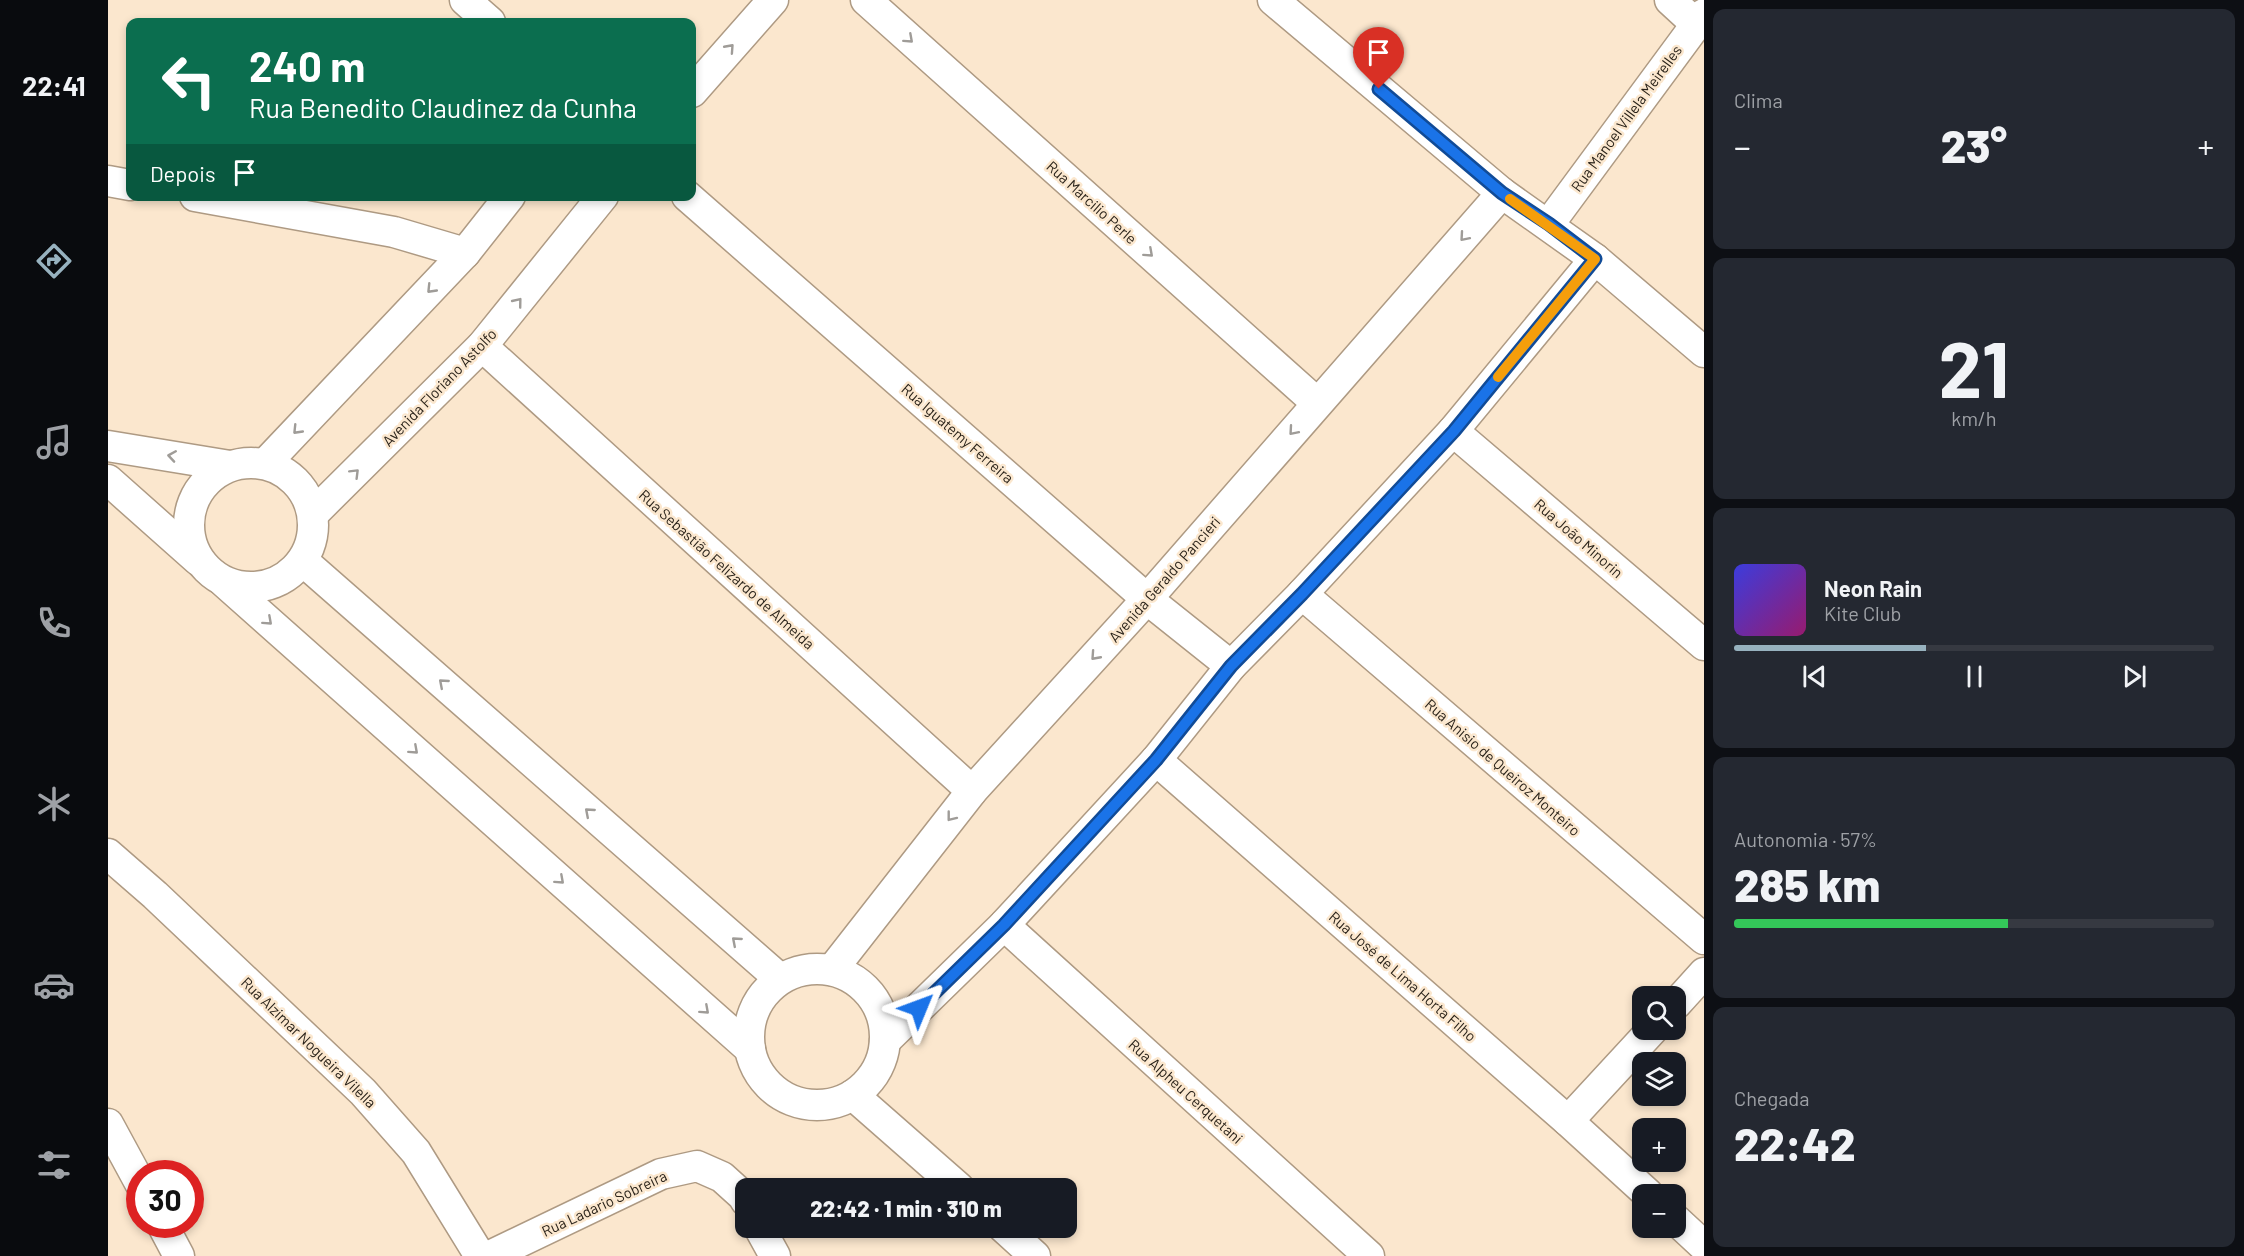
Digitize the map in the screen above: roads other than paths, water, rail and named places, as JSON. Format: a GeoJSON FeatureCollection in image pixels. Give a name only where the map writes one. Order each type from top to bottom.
{"type":"FeatureCollection","features":[{"type":"Feature","properties":{"kind":"street"},"geometry":{"type":"LineString","coordinates":[[465,0],[485,18]]}},
{"type":"Feature","properties":{"kind":"street"},"geometry":{"type":"LineString","coordinates":[[696,87],[773,0]]}},
{"type":"Feature","properties":{"kind":"street","name":"Rua Marcilio Perle"},"geometry":{"type":"LineString","coordinates":[[866,0],[1317,403]]}},
{"type":"Feature","properties":{"kind":"street"},"geometry":{"type":"LineString","coordinates":[[1273,0],[1502,193],[1549,224],[1595,259],[1704,352]]}},
{"type":"Feature","properties":{"kind":"street"},"geometry":{"type":"LineString","coordinates":[[1670,0],[1700,18]]}},
{"type":"Feature","properties":{"kind":"street","name":"Rua Manoel Villela Meirelles"},"geometry":{"type":"LineString","coordinates":[[1549,224],[1700,18]]}},
{"type":"Feature","properties":{"kind":"street"},"geometry":{"type":"LineString","coordinates":[[108,181],[126,184]]}},
{"type":"Feature","properties":{"kind":"street","name":"Avenida Geraldo Pancieri"},"geometry":{"type":"LineString","coordinates":[[832,970],[972,791],[1147,599],[1502,193]]}},
{"type":"Feature","properties":{"kind":"street"},"geometry":{"type":"LineString","coordinates":[[223,201],[394,232],[465,253]]}},
{"type":"Feature","properties":{"kind":"street"},"geometry":{"type":"LineString","coordinates":[[265,464],[465,253],[506,201]]}},
{"type":"Feature","properties":{"kind":"street","name":"Avenida Floriano Astolfo"},"geometry":{"type":"LineString","coordinates":[[313,514],[482,346],[599,201]]}},
{"type":"Feature","properties":{"kind":"street","name":"Rua Iguatemy Ferreira"},"geometry":{"type":"LineString","coordinates":[[693,201],[1147,599],[1231,666]]}},
{"type":"Feature","properties":{"kind":"street"},"geometry":{"type":"LineString","coordinates":[[885,1041],[1004,925],[1156,760],[1231,666],[1302,594],[1454,431],[1595,259]]}},
{"type":"Feature","properties":{"kind":"street","name":"Rua Sebastião Felizardo de Almeida"},"geometry":{"type":"LineString","coordinates":[[482,346],[972,791]]}},
{"type":"Feature","properties":{"kind":"street","name":"Rua João Minorin"},"geometry":{"type":"LineString","coordinates":[[1454,431],[1704,645]]}},
{"type":"Feature","properties":{"kind":"street"},"geometry":{"type":"LineString","coordinates":[[108,446],[230,466]]}},
{"type":"Feature","properties":{"kind":"street"},"geometry":{"type":"LineString","coordinates":[[201,562],[192,545],[188,525],[191,506],[200,489],[213,475],[230,466],[247,462],[265,464],[282,470],[296,482],[307,496],[313,514],[314,530],[311,546],[303,561],[291,574],[276,583],[259,587],[242,587],[224,582]]}},
{"type":"Feature","properties":{"kind":"street"},"geometry":{"type":"LineString","coordinates":[[108,480],[750,1049]]}},
{"type":"Feature","properties":{"kind":"street"},"geometry":{"type":"LineString","coordinates":[[303,561],[780,979]]}},
{"type":"Feature","properties":{"kind":"street","name":"Rua Anisio de Queiroz Monteiro"},"geometry":{"type":"LineString","coordinates":[[1302,594],[1704,939]]}},
{"type":"Feature","properties":{"kind":"street","name":"Rua José de Lima Horta Filho"},"geometry":{"type":"LineString","coordinates":[[1156,760],[1637,1184]]}},
{"type":"Feature","properties":{"kind":"street","name":"Rua Alzimar Nogueira Vilella"},"geometry":{"type":"LineString","coordinates":[[108,854],[363,1092],[416,1152],[480,1256]]}},
{"type":"Feature","properties":{"kind":"street","name":"Rua Alpheu Cerquetani"},"geometry":{"type":"LineString","coordinates":[[1004,925],[1369,1256]]}},
{"type":"Feature","properties":{"kind":"street"},"geometry":{"type":"LineString","coordinates":[[814,968],[832,970],[850,977],[866,989],[878,1004],[884,1022],[885,1041],[881,1062],[870,1081],[854,1095],[833,1104],[811,1105],[790,1100],[771,1087],[764,1079],[750,1049],[749,1029],[754,1010],[765,993],[780,979],[796,971],[814,968]]}},
{"type":"Feature","properties":{"kind":"street"},"geometry":{"type":"LineString","coordinates":[[1686,993],[1704,973]]}},
{"type":"Feature","properties":{"kind":"street"},"geometry":{"type":"LineString","coordinates":[[1568,1121],[1643,1040]]}},
{"type":"Feature","properties":{"kind":"street"},"geometry":{"type":"LineString","coordinates":[[854,1095],[947,1178]]}},
{"type":"Feature","properties":{"kind":"street"},"geometry":{"type":"LineString","coordinates":[[108,1124],[128,1160]]}},
{"type":"Feature","properties":{"kind":"street","name":"Rua Ladario Sobreira"},"geometry":{"type":"LineString","coordinates":[[490,1256],[661,1174],[697,1166],[722,1177],[735,1189]]}},
{"type":"Feature","properties":{"kind":"street"},"geometry":{"type":"LineString","coordinates":[[1686,1229],[1704,1246]]}},
{"type":"Feature","properties":{"kind":"street"},"geometry":{"type":"LineString","coordinates":[[169,1238],[179,1256]]}},
{"type":"Feature","properties":{"kind":"street"},"geometry":{"type":"LineString","coordinates":[[765,1238],[775,1256]]}},
{"type":"Feature","properties":{"kind":"street"},"geometry":{"type":"LineString","coordinates":[[1015,1238],[1035,1256]]}}]}
